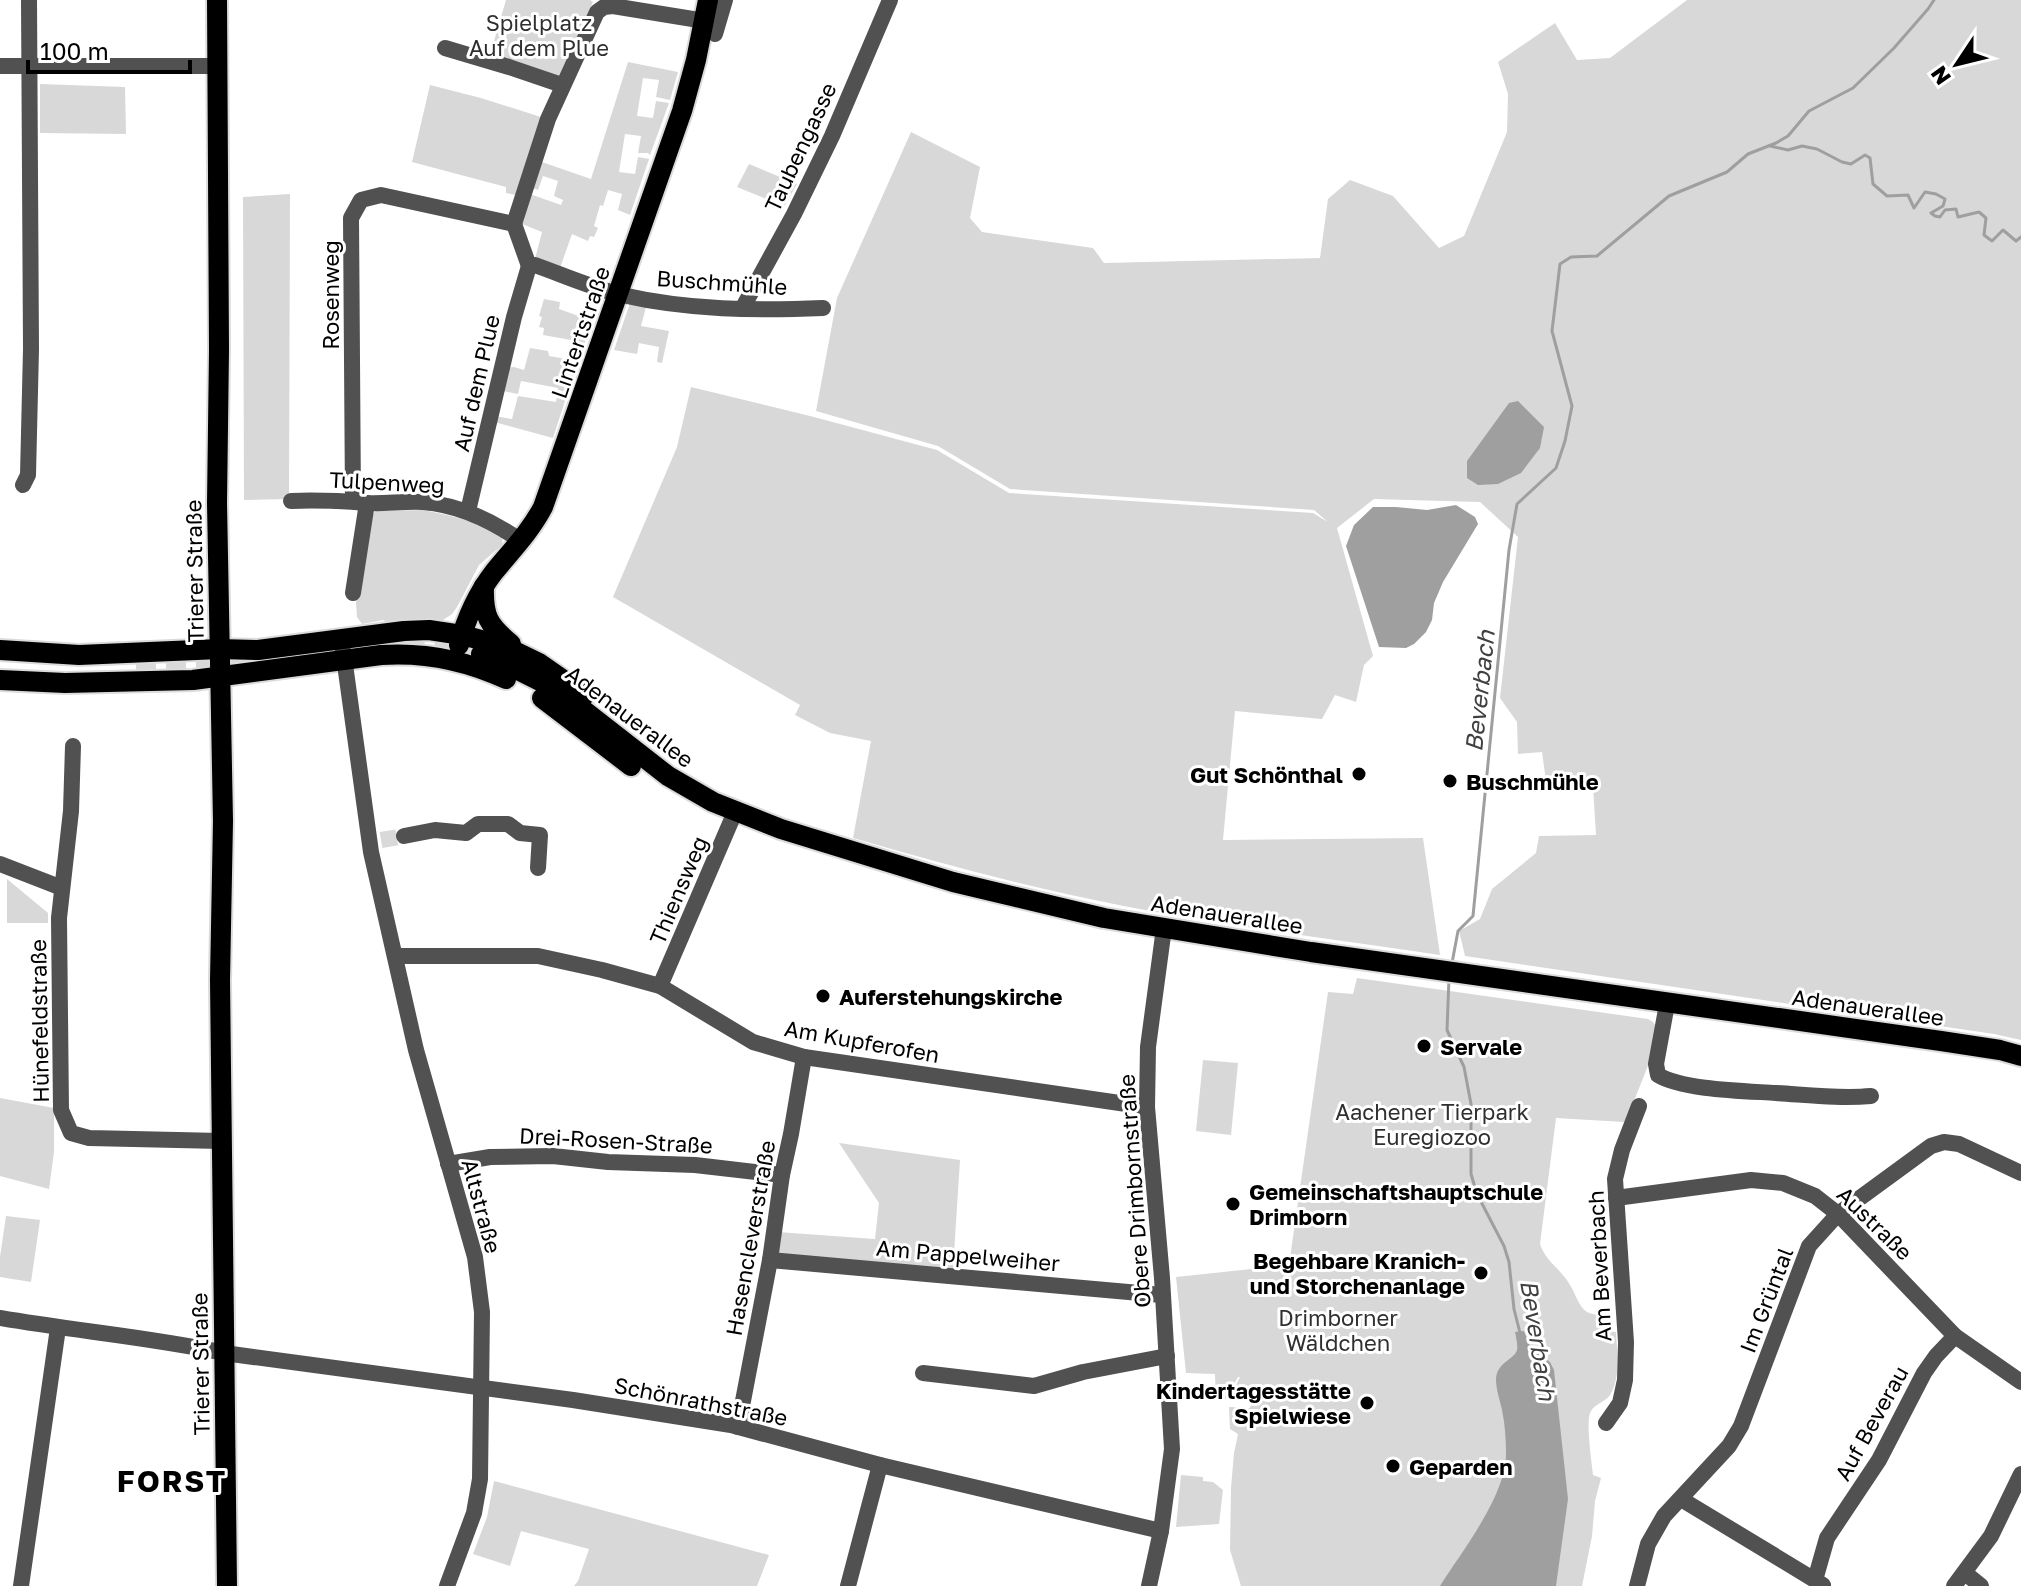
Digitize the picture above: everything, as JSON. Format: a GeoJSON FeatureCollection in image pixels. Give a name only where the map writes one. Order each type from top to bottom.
{"type":"FeatureCollection","features":[{"type":"Feature","properties":{"kind":"main road","name":"Trierer Straße"},"geometry":{"type":"LineString","coordinates":[[217,0],[217,503],[223,821],[221,1141],[227,1586]]}},
{"type":"Feature","properties":{"kind":"main road","name":"Lintertstraße"},"geometry":{"type":"LineString","coordinates":[[455,661],[470,611],[484,586],[537,520],[543,507],[682,111],[709,18]]}},
{"type":"Feature","properties":{"kind":"main road"},"geometry":{"type":"LineString","coordinates":[[484,586],[490,624],[525,656]]}},
{"type":"Feature","properties":{"kind":"main road"},"geometry":{"type":"LineString","coordinates":[[0,680],[65,683],[220,677],[416,631],[462,635],[488,641],[525,656],[564,679],[675,766],[703,797]]}},
{"type":"Feature","properties":{"kind":"main road"},"geometry":{"type":"LineString","coordinates":[[0,650],[79,655],[220,649],[343,650],[455,661],[522,686],[565,713],[638,772],[661,786],[703,797]]}},
{"type":"Feature","properties":{"kind":"main road","name":"Adenauerallee"},"geometry":{"type":"LineString","coordinates":[[481,654],[544,683],[668,776],[703,797],[735,812],[858,854],[953,882],[1164,928],[1667,1004],[1941,1041],[2021,1056]]}},
{"type":"Feature","properties":{"kind":"main road"},"geometry":{"type":"LineString","coordinates":[[0,664],[136,667]]}},
{"type":"Feature","properties":{"kind":"street"},"geometry":{"type":"LineString","coordinates":[[23,485],[28,475],[31,363],[29,0]]}},
{"type":"Feature","properties":{"kind":"street"},"geometry":{"type":"LineString","coordinates":[[529,266],[514,224],[562,85],[595,16],[604,7],[613,6],[709,18],[725,0]]}},
{"type":"Feature","properties":{"kind":"street","name":"Taubengasse"},"geometry":{"type":"LineString","coordinates":[[742,309],[813,175],[890,0]]}},
{"type":"Feature","properties":{"kind":"street"},"geometry":{"type":"LineString","coordinates":[[445,48],[562,85]]}},
{"type":"Feature","properties":{"kind":"street"},"geometry":{"type":"LineString","coordinates":[[0,66],[218,66]]}},
{"type":"Feature","properties":{"kind":"street","name":"Rosenweg"},"geometry":{"type":"LineString","coordinates":[[353,593],[360,502],[351,218],[361,200],[381,195],[514,224]]}},
{"type":"Feature","properties":{"kind":"street","name":"Buschmühle"},"geometry":{"type":"LineString","coordinates":[[529,266],[535,265],[619,294],[655,301],[709,308],[823,308]]}},
{"type":"Feature","properties":{"kind":"street","name":"Auf dem Plue"},"geometry":{"type":"LineString","coordinates":[[468,511],[529,266]]}},
{"type":"Feature","properties":{"kind":"street","name":"Tulpenweg"},"geometry":{"type":"LineString","coordinates":[[291,501],[422,502],[468,511],[500,526],[521,541]]}},
{"type":"Feature","properties":{"kind":"street","name":"Altstraße"},"geometry":{"type":"LineString","coordinates":[[343,650],[396,956],[416,1050],[475,1257],[482,1312],[480,1479],[474,1513],[447,1586]]}},
{"type":"Feature","properties":{"kind":"street","name":"Hünefeldstraße"},"geometry":{"type":"LineString","coordinates":[[73,746],[71,811],[59,918],[61,1110],[71,1133],[89,1138],[221,1141]]}},
{"type":"Feature","properties":{"kind":"street","name":"Thiensweg"},"geometry":{"type":"LineString","coordinates":[[660,986],[735,812]]}},
{"type":"Feature","properties":{"kind":"street"},"geometry":{"type":"LineString","coordinates":[[404,836],[435,830],[466,833],[478,824],[508,824],[520,833],[540,835],[538,868]]}},
{"type":"Feature","properties":{"kind":"street"},"geometry":{"type":"LineString","coordinates":[[0,864],[62,888]]}},
{"type":"Feature","properties":{"kind":"street","name":"Obere Drimbornstraße"},"geometry":{"type":"LineString","coordinates":[[1149,1586],[1161,1531],[1172,1449],[1147,1107],[1148,1047],[1164,928]]}},
{"type":"Feature","properties":{"kind":"street","name":"Am Kupferofen"},"geometry":{"type":"LineString","coordinates":[[396,956],[538,956],[660,986],[753,1042],[804,1057],[1147,1107]]}},
{"type":"Feature","properties":{"kind":"street"},"geometry":{"type":"LineString","coordinates":[[1667,1004],[1656,1064],[1658,1075],[1664,1078],[1683,1084],[1735,1090],[1851,1098],[1871,1096]]}},
{"type":"Feature","properties":{"kind":"street","name":"Hasencleverstraße"},"geometry":{"type":"LineString","coordinates":[[738,1427],[804,1057]]}},
{"type":"Feature","properties":{"kind":"street","name":"Am Beverbach"},"geometry":{"type":"LineString","coordinates":[[1606,1423],[1620,1403],[1625,1380],[1626,1342],[1615,1179],[1622,1150],[1639,1106]]}},
{"type":"Feature","properties":{"kind":"street","name":"Im Grüntal"},"geometry":{"type":"LineString","coordinates":[[1637,1586],[1648,1544],[1664,1516],[1729,1446],[1741,1426],[1809,1246],[1838,1214],[1931,1146],[1944,1142],[1959,1144],[2021,1173]]}},
{"type":"Feature","properties":{"kind":"street","name":"Drei-Rosen-Straße"},"geometry":{"type":"LineString","coordinates":[[448,1164],[490,1157],[553,1156],[608,1162],[695,1165],[782,1175]]}},
{"type":"Feature","properties":{"kind":"street","name":"Austraße"},"geometry":{"type":"LineString","coordinates":[[1616,1198],[1751,1180],[1783,1183],[1815,1196],[1838,1214],[1955,1336],[2021,1382]]}},
{"type":"Feature","properties":{"kind":"street","name":"Am Pappelweiher"},"geometry":{"type":"LineString","coordinates":[[770,1260],[1162,1295]]}},
{"type":"Feature","properties":{"kind":"street","name":"Schönrathstraße"},"geometry":{"type":"LineString","coordinates":[[0,1318],[738,1427],[880,1465],[1161,1531]]}},
{"type":"Feature","properties":{"kind":"street"},"geometry":{"type":"LineString","coordinates":[[21,1586],[58,1328]]}},
{"type":"Feature","properties":{"kind":"street","name":"Auf Beverau"},"geometry":{"type":"LineString","coordinates":[[1820,1583],[1827,1538],[1879,1460],[1924,1373],[1955,1336]]}},
{"type":"Feature","properties":{"kind":"street"},"geometry":{"type":"LineString","coordinates":[[923,1373],[1034,1386],[1083,1372],[1167,1356]]}},
{"type":"Feature","properties":{"kind":"street"},"geometry":{"type":"LineString","coordinates":[[848,1586],[880,1465]]}},
{"type":"Feature","properties":{"kind":"street"},"geometry":{"type":"LineString","coordinates":[[1981,1586],[1959,1579],[1991,1536],[2021,1474]]}},
{"type":"Feature","properties":{"kind":"street"},"geometry":{"type":"LineString","coordinates":[[1681,1499],[1820,1583]]}},
{"type":"Feature","properties":{"kind":"green space","name":"Spielplatz Auf dem Plue"},"geometry":{"type":"Polygon","coordinates":[[[506,0],[593,2],[558,78],[490,55],[506,0]]]}},
{"type":"Feature","properties":{"kind":"green space"},"geometry":{"type":"Polygon","coordinates":[[[1687,0],[2021,0],[2021,1040],[1465,956],[1459,931],[1480,919],[1492,889],[1536,853],[1539,836],[1596,835],[1593,786],[1546,781],[1542,752],[1518,754],[1517,722],[1500,698],[1518,537],[1480,502],[1374,499],[1337,528],[1373,656],[1364,665],[1356,702],[1335,695],[1322,719],[1235,711],[1223,840],[1423,838],[1440,955],[1117,905],[1044,889],[853,838],[871,741],[830,733],[795,715],[800,705],[613,597],[677,447],[691,387],[937,450],[1009,493],[1313,513],[1328,522],[1314,510],[1010,489],[938,446],[816,411],[837,298],[911,132],[980,167],[970,218],[982,232],[1093,248],[1104,263],[1320,258],[1328,199],[1350,180],[1393,196],[1439,248],[1464,236],[1507,132],[1508,94],[1498,62],[1555,23],[1577,60],[1610,58],[1687,0]]]}},
{"type":"Feature","properties":{"kind":"green space"},"geometry":{"type":"Polygon","coordinates":[[[628,62],[678,72],[670,100],[656,97],[659,80],[643,78],[637,116],[653,118],[656,101],[669,103],[650,155],[638,153],[641,136],[625,134],[619,172],[635,174],[638,157],[649,159],[630,215],[618,210],[622,194],[608,190],[603,206],[600,205],[594,237],[590,236],[588,241],[572,234],[560,268],[535,259],[542,232],[522,224],[527,193],[561,205],[563,200],[554,196],[558,181],[543,176],[538,190],[530,187],[539,161],[591,179],[628,62]]]}},
{"type":"Feature","properties":{"kind":"green space"},"geometry":{"type":"Polygon","coordinates":[[[40,84],[125,87],[126,134],[40,133],[40,84]]]}},
{"type":"Feature","properties":{"kind":"green space"},"geometry":{"type":"Polygon","coordinates":[[[430,85],[544,118],[516,195],[506,193],[506,187],[412,162],[430,85]]]}},
{"type":"Feature","properties":{"kind":"green space"},"geometry":{"type":"Polygon","coordinates":[[[749,164],[797,184],[785,205],[737,187],[749,164]]]}},
{"type":"Feature","properties":{"kind":"green space"},"geometry":{"type":"Polygon","coordinates":[[[290,194],[289,499],[244,500],[243,197],[290,194]]]}},
{"type":"Feature","properties":{"kind":"green space"},"geometry":{"type":"Polygon","coordinates":[[[544,299],[560,302],[559,309],[587,319],[585,324],[591,325],[580,356],[568,354],[571,340],[543,335],[544,328],[539,327],[542,317],[539,316],[544,299]]]}},
{"type":"Feature","properties":{"kind":"green space"},"geometry":{"type":"Polygon","coordinates":[[[630,303],[646,307],[641,326],[669,331],[662,363],[657,362],[659,347],[639,343],[637,354],[614,350],[630,303]]]}},
{"type":"Feature","properties":{"kind":"green space"},"geometry":{"type":"Polygon","coordinates":[[[530,348],[548,351],[549,356],[578,361],[553,438],[494,422],[495,416],[512,419],[518,396],[556,402],[558,388],[521,381],[518,394],[498,390],[504,368],[524,370],[530,348]]]}},
{"type":"Feature","properties":{"kind":"green space"},"geometry":{"type":"Polygon","coordinates":[[[422,510],[489,528],[502,538],[502,545],[479,565],[457,607],[443,620],[386,625],[384,620],[362,624],[357,617],[356,603],[370,516],[376,511],[422,510]]]}},
{"type":"Feature","properties":{"kind":"green space"},"geometry":{"type":"Polygon","coordinates":[[[7,879],[48,913],[48,923],[7,923],[7,879]]]}},
{"type":"Feature","properties":{"kind":"green space","name":"Aachener Tierpark Euregiozoo"},"geometry":{"type":"Polygon","coordinates":[[[1357,978],[1648,1019],[1657,1028],[1651,1058],[1624,1122],[1556,1118],[1540,1244],[1584,1309],[1606,1316],[1607,1331],[1616,1332],[1617,1347],[1617,1373],[1613,1388],[1589,1416],[1593,1475],[1601,1478],[1582,1586],[1241,1586],[1230,1550],[1231,1488],[1238,1434],[1230,1429],[1229,1407],[1250,1408],[1252,1401],[1229,1399],[1240,1377],[1225,1400],[1216,1400],[1215,1374],[1186,1373],[1176,1277],[1289,1265],[1328,992],[1353,994],[1357,978]]]}},
{"type":"Feature","properties":{"kind":"green space"},"geometry":{"type":"Polygon","coordinates":[[[1203,1060],[1238,1063],[1231,1135],[1196,1131],[1203,1060]]]}},
{"type":"Feature","properties":{"kind":"green space"},"geometry":{"type":"Polygon","coordinates":[[[0,1098],[54,1108],[54,1152],[49,1189],[0,1176],[0,1098]]]}},
{"type":"Feature","properties":{"kind":"green space"},"geometry":{"type":"Polygon","coordinates":[[[839,1143],[960,1160],[953,1269],[778,1256],[778,1232],[875,1239],[879,1203],[839,1143]]]}},
{"type":"Feature","properties":{"kind":"green space"},"geometry":{"type":"Polygon","coordinates":[[[6,1216],[40,1220],[31,1282],[0,1277],[6,1216]]]}},
{"type":"Feature","properties":{"kind":"green space"},"geometry":{"type":"Polygon","coordinates":[[[1181,1475],[1203,1477],[1203,1481],[1213,1482],[1223,1490],[1219,1524],[1176,1527],[1181,1475]]]}},
{"type":"Feature","properties":{"kind":"green space"},"geometry":{"type":"Polygon","coordinates":[[[494,1481],[769,1555],[757,1586],[574,1586],[589,1549],[521,1531],[510,1566],[473,1554],[487,1517],[494,1481]]]}},
{"type":"Feature","properties":{"kind":"shaded area"},"geometry":{"type":"Polygon","coordinates":[[[1518,401],[1544,427],[1540,448],[1521,473],[1498,484],[1478,485],[1467,478],[1467,461],[1509,403],[1518,401]]]}},
{"type":"Feature","properties":{"kind":"shaded area"},"geometry":{"type":"Polygon","coordinates":[[[1456,505],[1475,517],[1478,524],[1443,582],[1426,632],[1406,648],[1379,647],[1346,546],[1354,525],[1373,507],[1427,510],[1456,505]]]}},
{"type":"Feature","properties":{"kind":"shaded area"},"geometry":{"type":"Polygon","coordinates":[[[1524,1331],[1531,1349],[1550,1362],[1554,1370],[1568,1499],[1556,1586],[1440,1586],[1481,1523],[1499,1487],[1506,1449],[1496,1379],[1499,1369],[1517,1350],[1515,1332],[1524,1331]]]}},
{"type":"Feature","properties":{"kind":"waterway","name":"Beverbach"},"geometry":{"type":"LineString","coordinates":[[1452,963],[1458,931],[1473,916],[1509,550],[1517,504],[1556,468],[1572,406],[1552,331],[1560,264],[1571,257],[1597,256],[1669,196],[1727,172],[1748,154],[1788,136],[1809,111],[1853,88],[1894,48],[1934,0]]}},
{"type":"Feature","properties":{"kind":"waterway"},"geometry":{"type":"LineString","coordinates":[[1770,146],[1788,150],[1802,146],[1817,149],[1851,164],[1865,155],[1870,158],[1873,184],[1887,196],[1908,195],[1914,208],[1925,192],[1936,194],[1945,199],[1943,206],[1931,213],[1935,216],[1940,217],[1945,210],[1956,209],[1958,217],[1979,212],[1986,218],[1984,235],[1992,241],[2003,230],[2016,241],[2021,237]]}},
{"type":"Feature","properties":{"kind":"waterway","name":"Beverbach"},"geometry":{"type":"LineString","coordinates":[[1449,978],[1447,1030],[1464,1067],[1471,1104],[1471,1174],[1477,1194],[1509,1262],[1520,1333]]}},
{"type":"Feature","properties":{"kind":"tunnel"},"geometry":{"type":"LineString","coordinates":[[136,667],[259,661],[395,642],[442,644],[481,654]]}},
{"type":"Feature","properties":{"kind":"tunnel"},"geometry":{"type":"LineString","coordinates":[[381,840],[404,836]]}},
{"type":"Feature","properties":{"kind":"place","name":"Gut Schönthal"},"geometry":{"type":"Point","coordinates":[1359,774]}},
{"type":"Feature","properties":{"kind":"place","name":"Buschmühle"},"geometry":{"type":"Point","coordinates":[1450,781]}},
{"type":"Feature","properties":{"kind":"place","name":"Auferstehungskirche"},"geometry":{"type":"Point","coordinates":[823,996]}},
{"type":"Feature","properties":{"kind":"place","name":"Servale"},"geometry":{"type":"Point","coordinates":[1424,1046]}},
{"type":"Feature","properties":{"kind":"place","name":"Gemeinschaftshauptschule Drimborn"},"geometry":{"type":"Point","coordinates":[1233,1204]}},
{"type":"Feature","properties":{"kind":"place","name":"Begehbare Kranich- und Storchenanlage"},"geometry":{"type":"Point","coordinates":[1481,1273]}},
{"type":"Feature","properties":{"kind":"place","name":"Kindertagesstätte Spielwiese"},"geometry":{"type":"Point","coordinates":[1367,1403]}},
{"type":"Feature","properties":{"kind":"place","name":"Geparden"},"geometry":{"type":"Point","coordinates":[1393,1466]}},
{"type":"Feature","properties":{"kind":"district","name":"FORST"},"geometry":{"type":"Point","coordinates":[172,1481]}},
{"type":"Feature","properties":{"kind":"park label","name":"Drimborner Wäldchen"},"geometry":{"type":"Point","coordinates":[1338,1330]}}]}
